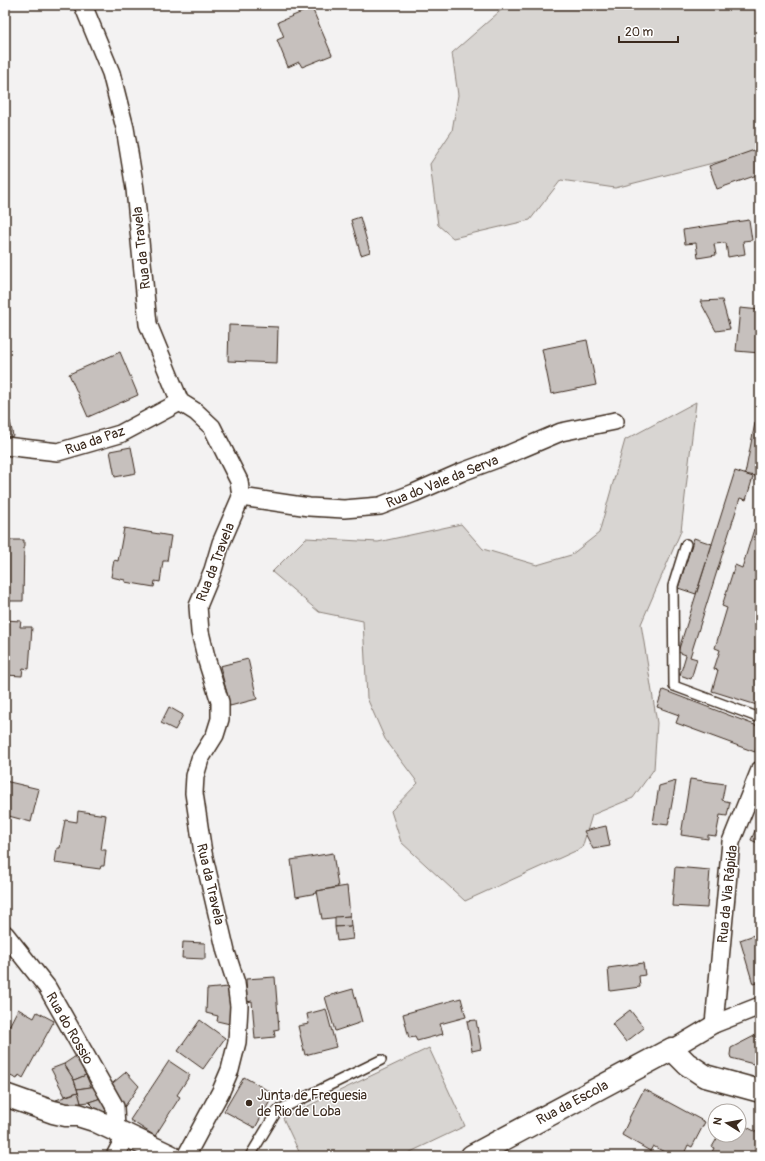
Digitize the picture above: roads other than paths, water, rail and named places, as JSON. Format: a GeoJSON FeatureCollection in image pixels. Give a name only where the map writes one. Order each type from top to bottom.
{"type":"FeatureCollection","features":[{"type":"Feature","properties":{"kind":"street","name":"Rua da Travela"},"geometry":{"type":"LineString","coordinates":[[83,5],[111,73],[125,128],[135,189],[148,324],[180,402]]}},
{"type":"Feature","properties":{"kind":"street","name":"Rua da Paz"},"geometry":{"type":"LineString","coordinates":[[5,446],[58,452],[120,434],[180,402]]}},
{"type":"Feature","properties":{"kind":"street"},"geometry":{"type":"LineString","coordinates":[[180,402],[196,412],[212,427],[239,481],[241,497]]}},
{"type":"Feature","properties":{"kind":"street","name":"Rua do Vale da Serva"},"geometry":{"type":"LineString","coordinates":[[241,497],[309,507],[344,509],[380,506],[561,432],[615,421]]}},
{"type":"Feature","properties":{"kind":"street","name":"Rua da Travela"},"geometry":{"type":"LineString","coordinates":[[186,1156],[227,1077],[237,1042],[239,1006],[236,984],[226,952],[203,852],[194,793],[195,776],[200,760],[215,735],[220,719],[220,702],[207,661],[200,632],[198,606],[213,570],[221,543],[241,497]]}},
{"type":"Feature","properties":{"kind":"street","name":"Rua da Via Rápida"},"geometry":{"type":"LineString","coordinates":[[714,1024],[731,842],[760,770]]}},
{"type":"Feature","properties":{"kind":"street","name":"Rua do Rossio"},"geometry":{"type":"LineString","coordinates":[[5,934],[47,987],[115,1107],[121,1132]]}},
{"type":"Feature","properties":{"kind":"street"},"geometry":{"type":"LineString","coordinates":[[760,1006],[714,1024],[672,1049],[687,1064],[706,1076],[760,1091]]}},
{"type":"Feature","properties":{"kind":"street","name":"Rua da Escola"},"geometry":{"type":"LineString","coordinates":[[472,1156],[672,1049]]}},
{"type":"Feature","properties":{"kind":"street"},"geometry":{"type":"LineString","coordinates":[[5,1095],[53,1112],[66,1115],[78,1115],[94,1120],[170,1156]]}},
{"type":"Feature","properties":{"kind":"street"},"geometry":{"type":"LineString","coordinates":[[115,1156],[121,1132]]}},
{"type":"Feature","properties":{"kind":"lane"},"geometry":{"type":"LineString","coordinates":[[686,544],[673,586],[674,686],[760,718]]}},
{"type":"Feature","properties":{"kind":"lane"},"geometry":{"type":"LineString","coordinates":[[250,1156],[277,1112],[381,1060]]}},
{"type":"Feature","properties":{"kind":"place","name":"Junta de Freguesia de Rio de Loba"},"geometry":{"type":"Point","coordinates":[249,1103]}}]}
